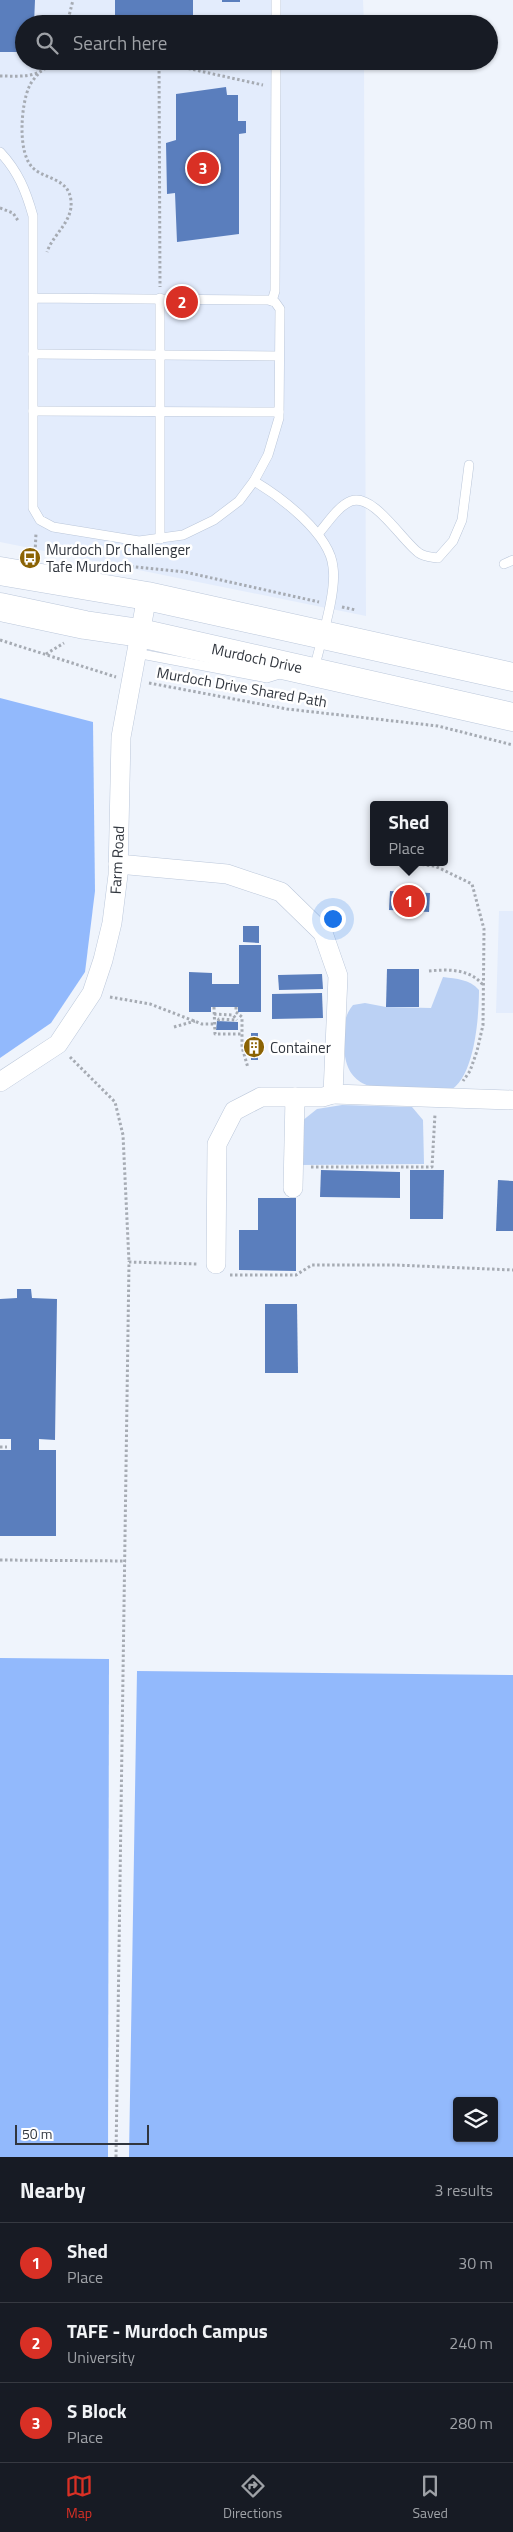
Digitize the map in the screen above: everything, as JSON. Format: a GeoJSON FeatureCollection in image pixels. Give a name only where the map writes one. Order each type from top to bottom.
{"type":"FeatureCollection","features":[{"type":"Feature","properties":{"kind":"main road"},"geometry":{"type":"LineString","coordinates":[[0,571],[146,596],[513,677]]}},
{"type":"Feature","properties":{"kind":"main road","name":"Murdoch Drive"},"geometry":{"type":"LineString","coordinates":[[0,606],[85,625],[138,643],[307,669],[513,718]]}},
{"type":"Feature","properties":{"kind":"street","name":"Farm Road"},"geometry":{"type":"LineString","coordinates":[[0,1082],[58,1044],[92,993],[103,960],[112,923],[118,864],[121,738],[146,596]]}},
{"type":"Feature","properties":{"kind":"street"},"geometry":{"type":"LineString","coordinates":[[118,864],[227,874],[281,892],[322,933],[338,976],[333,1094]]}},
{"type":"Feature","properties":{"kind":"street"},"geometry":{"type":"LineString","coordinates":[[216,1264],[217,1144],[234,1111],[261,1097],[323,1098],[333,1094],[513,1100]]}},
{"type":"Feature","properties":{"kind":"street"},"geometry":{"type":"LineString","coordinates":[[293,1188],[295,1097]]}},
{"type":"Feature","properties":{"kind":"lane"},"geometry":{"type":"LineString","coordinates":[[276,0],[276,15]]}},
{"type":"Feature","properties":{"kind":"lane"},"geometry":{"type":"LineString","coordinates":[[272,301],[274,291],[276,70]]}},
{"type":"Feature","properties":{"kind":"lane"},"geometry":{"type":"LineString","coordinates":[[0,152],[12,165],[26,190],[33,216],[33,298],[33,354],[33,411],[33,508],[40,520],[53,527],[138,541],[160,539],[183,535],[214,520],[239,501],[254,481],[268,455],[279,412],[280,309],[272,301],[160,298],[33,298]]}},
{"type":"Feature","properties":{"kind":"lane"},"geometry":{"type":"LineString","coordinates":[[160,298],[160,539]]}},
{"type":"Feature","properties":{"kind":"lane"},"geometry":{"type":"LineString","coordinates":[[33,354],[279,356]]}},
{"type":"Feature","properties":{"kind":"lane"},"geometry":{"type":"LineString","coordinates":[[33,411],[279,412]]}},
{"type":"Feature","properties":{"kind":"lane"},"geometry":{"type":"LineString","coordinates":[[318,534],[344,505],[352,501],[360,501],[376,509],[405,542],[422,555],[438,558],[453,542],[462,520],[469,465]]}},
{"type":"Feature","properties":{"kind":"lane"},"geometry":{"type":"LineString","coordinates":[[254,481],[303,518],[318,534],[334,567],[321,635],[307,669]]}},
{"type":"Feature","properties":{"kind":"lane"},"geometry":{"type":"LineString","coordinates":[[504,564],[513,560]]}},
{"type":"Feature","properties":{"kind":"path"},"geometry":{"type":"LineString","coordinates":[[69,15],[73,0]]}},
{"type":"Feature","properties":{"kind":"path"},"geometry":{"type":"LineString","coordinates":[[42,70],[29,86],[22,130],[25,158],[40,173],[60,182],[66,187],[71,201],[71,212],[46,256]]}},
{"type":"Feature","properties":{"kind":"path"},"geometry":{"type":"LineString","coordinates":[[159,70],[160,298]]}},
{"type":"Feature","properties":{"kind":"path"},"geometry":{"type":"LineString","coordinates":[[195,70],[275,88]]}},
{"type":"Feature","properties":{"kind":"path"},"geometry":{"type":"LineString","coordinates":[[0,76],[38,74]]}},
{"type":"Feature","properties":{"kind":"path"},"geometry":{"type":"LineString","coordinates":[[35,554],[36,534],[40,520]]}},
{"type":"Feature","properties":{"kind":"path"},"geometry":{"type":"LineString","coordinates":[[26,552],[44,555]]}},
{"type":"Feature","properties":{"kind":"path"},"geometry":{"type":"LineString","coordinates":[[96,563],[185,572],[296,597]]}},
{"type":"Feature","properties":{"kind":"path","name":"Murdoch Drive Shared Path"},"geometry":{"type":"LineString","coordinates":[[0,640],[111,676],[287,709],[438,726],[513,745]]}},
{"type":"Feature","properties":{"kind":"path"},"geometry":{"type":"LineString","coordinates":[[293,1167],[432,1167],[434,1114],[470,1071],[477,1051],[482,1025],[484,929],[472,884],[434,866]]}},
{"type":"Feature","properties":{"kind":"path"},"geometry":{"type":"LineString","coordinates":[[429,971],[460,971],[476,977],[483,986]]}},
{"type":"Feature","properties":{"kind":"path"},"geometry":{"type":"LineString","coordinates":[[92,993],[150,1004],[196,1021],[214,1024]]}},
{"type":"Feature","properties":{"kind":"path"},"geometry":{"type":"LineString","coordinates":[[214,1007],[215,1034],[242,1034]]}},
{"type":"Feature","properties":{"kind":"path"},"geometry":{"type":"LineString","coordinates":[[236,1007],[236,1012],[242,1018],[243,1056],[248,1068]]}},
{"type":"Feature","properties":{"kind":"path"},"geometry":{"type":"LineString","coordinates":[[214,1014],[235,1019],[228,1021],[218,1019],[218,1021]]}},
{"type":"Feature","properties":{"kind":"path"},"geometry":{"type":"LineString","coordinates":[[174,1027],[196,1021]]}},
{"type":"Feature","properties":{"kind":"path"},"geometry":{"type":"LineString","coordinates":[[58,1044],[114,1102],[123,1135],[129,1262],[116,2157]]}},
{"type":"Feature","properties":{"kind":"path"},"geometry":{"type":"LineString","coordinates":[[129,1262],[216,1264],[226,1275],[296,1275],[312,1265],[395,1265],[513,1270]]}},
{"type":"Feature","properties":{"kind":"path"},"geometry":{"type":"LineString","coordinates":[[0,1447],[7,1447]]}},
{"type":"Feature","properties":{"kind":"path"},"geometry":{"type":"LineString","coordinates":[[0,1560],[126,1561]]}},
{"type":"Feature","properties":{"kind":"shaded area"},"geometry":{"type":"Polygon","coordinates":[[[0,0],[363,0],[364,15],[15,15],[15,70],[364,70],[366,616],[0,542],[0,0]]]}},
{"type":"Feature","properties":{"kind":"shaded area"},"geometry":{"type":"Polygon","coordinates":[[[0,698],[93,722],[95,891],[85,972],[51,1023],[0,1058],[0,698]]]}},
{"type":"Feature","properties":{"kind":"shaded area"},"geometry":{"type":"Polygon","coordinates":[[[499,911],[513,911],[513,1013],[496,1013],[499,911]]]}},
{"type":"Feature","properties":{"kind":"shaded area"},"geometry":{"type":"Polygon","coordinates":[[[443,977],[467,982],[479,990],[476,1032],[469,1064],[463,1077],[454,1088],[444,1093],[427,1094],[372,1087],[354,1077],[348,1068],[344,1040],[345,1021],[353,1005],[365,1003],[386,1007],[431,1008],[443,977]]]}},
{"type":"Feature","properties":{"kind":"shaded area"},"geometry":{"type":"Polygon","coordinates":[[[342,1105],[412,1107],[423,1120],[424,1164],[301,1165],[302,1121],[317,1109],[342,1105]]]}},
{"type":"Feature","properties":{"kind":"shaded area"},"geometry":{"type":"Polygon","coordinates":[[[0,1658],[109,1659],[108,2157],[0,2157],[0,1658]]]}},
{"type":"Feature","properties":{"kind":"shaded area"},"geometry":{"type":"Polygon","coordinates":[[[137,1671],[513,1675],[513,2157],[129,2157],[137,1671]]]}},
{"type":"Feature","properties":{"kind":"building"},"geometry":{"type":"Polygon","coordinates":[[[0,0],[35,0],[34,15],[15,15],[15,52],[0,52],[0,0]]]}},
{"type":"Feature","properties":{"kind":"building"},"geometry":{"type":"Polygon","coordinates":[[[115,0],[193,0],[193,15],[115,15],[115,0]]]}},
{"type":"Feature","properties":{"kind":"building"},"geometry":{"type":"Polygon","coordinates":[[[222,0],[240,0],[240,2],[222,2],[222,0]]]}},
{"type":"Feature","properties":{"kind":"building"},"geometry":{"type":"Polygon","coordinates":[[[226,87],[227,95],[238,95],[238,121],[246,121],[246,133],[239,134],[239,234],[177,242],[175,193],[167,194],[166,143],[176,140],[176,94],[226,87]]]}},
{"type":"Feature","properties":{"kind":"building"},"geometry":{"type":"Polygon","coordinates":[[[390,891],[430,893],[429,912],[389,910],[390,891]]]}},
{"type":"Feature","properties":{"kind":"building"},"geometry":{"type":"Polygon","coordinates":[[[243,926],[259,926],[259,943],[243,942],[243,926]]]}},
{"type":"Feature","properties":{"kind":"building"},"geometry":{"type":"Polygon","coordinates":[[[239,945],[261,945],[261,1012],[238,1012],[238,1007],[211,1007],[211,1012],[189,1012],[189,972],[212,973],[212,984],[239,984],[239,945]]]}},
{"type":"Feature","properties":{"kind":"building"},"geometry":{"type":"Polygon","coordinates":[[[387,969],[419,969],[419,1007],[386,1007],[387,969]]]}},
{"type":"Feature","properties":{"kind":"building"},"geometry":{"type":"Polygon","coordinates":[[[322,974],[323,989],[279,990],[278,975],[322,974]]]}},
{"type":"Feature","properties":{"kind":"building"},"geometry":{"type":"Polygon","coordinates":[[[322,993],[323,1018],[272,1019],[272,994],[322,993]]]}},
{"type":"Feature","properties":{"kind":"building"},"geometry":{"type":"Polygon","coordinates":[[[217,1021],[238,1022],[238,1030],[216,1030],[217,1021]]]}},
{"type":"Feature","properties":{"kind":"building","name":"Container"},"geometry":{"type":"Polygon","coordinates":[[[251,1033],[258,1033],[258,1060],[251,1060],[251,1033]]]}},
{"type":"Feature","properties":{"kind":"building"},"geometry":{"type":"Polygon","coordinates":[[[321,1170],[400,1172],[400,1198],[320,1197],[321,1170]]]}},
{"type":"Feature","properties":{"kind":"building"},"geometry":{"type":"Polygon","coordinates":[[[410,1170],[444,1170],[443,1219],[410,1219],[410,1170]]]}},
{"type":"Feature","properties":{"kind":"building"},"geometry":{"type":"Polygon","coordinates":[[[498,1180],[513,1181],[513,1231],[496,1231],[498,1180]]]}},
{"type":"Feature","properties":{"kind":"building"},"geometry":{"type":"Polygon","coordinates":[[[258,1198],[296,1198],[296,1271],[239,1270],[239,1230],[258,1230],[258,1198]]]}},
{"type":"Feature","properties":{"kind":"building"},"geometry":{"type":"Polygon","coordinates":[[[17,1289],[31,1289],[32,1298],[57,1299],[55,1440],[39,1439],[39,1450],[56,1450],[56,1536],[0,1536],[0,1450],[11,1450],[11,1439],[0,1439],[0,1299],[17,1298],[17,1289]]]}},
{"type":"Feature","properties":{"kind":"building"},"geometry":{"type":"Polygon","coordinates":[[[265,1304],[297,1304],[298,1373],[265,1373],[265,1304]]]}},
{"type":"Feature","properties":{"kind":"place","name":"S Block"},"geometry":{"type":"Point","coordinates":[203,168]}},
{"type":"Feature","properties":{"kind":"place","name":"TAFE - Murdoch Campus"},"geometry":{"type":"Point","coordinates":[182,302]}},
{"type":"Feature","properties":{"kind":"place","name":"Murdoch Dr Challenger Tafe Murdoch"},"geometry":{"type":"Point","coordinates":[30,558]}},
{"type":"Feature","properties":{"kind":"place","name":"Shed"},"geometry":{"type":"Point","coordinates":[409,901]}},
{"type":"Feature","properties":{"kind":"place","name":"Container"},"geometry":{"type":"Point","coordinates":[254,1047]}}]}
